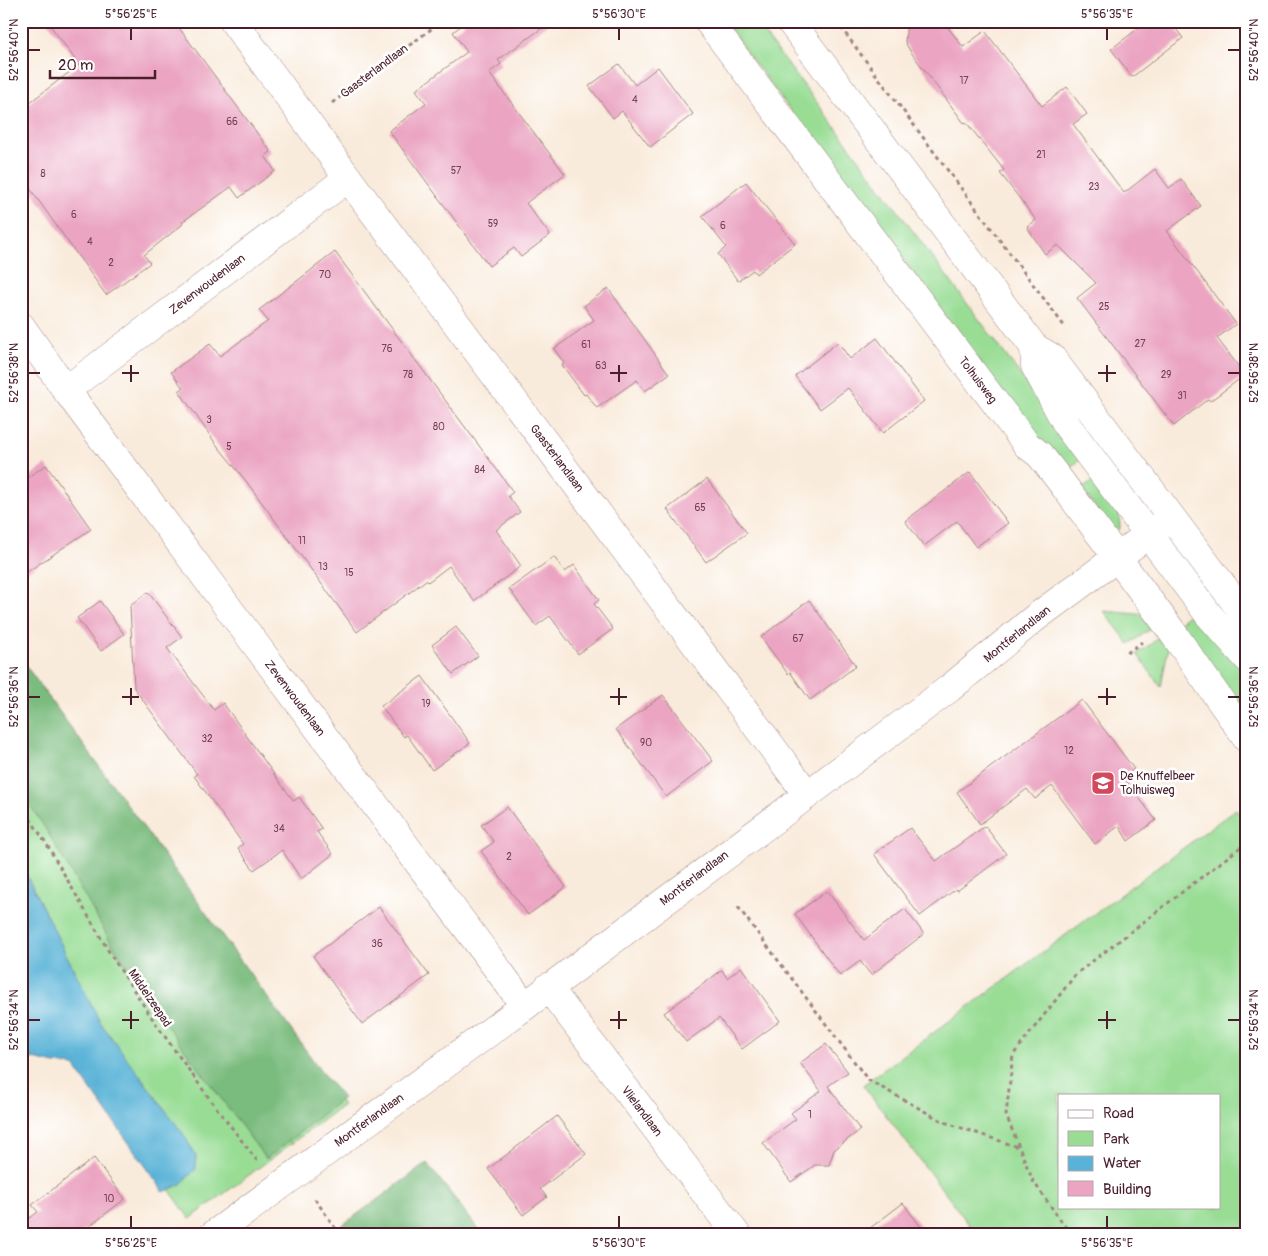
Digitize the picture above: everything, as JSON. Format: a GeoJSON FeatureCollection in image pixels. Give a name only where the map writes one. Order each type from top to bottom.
{"type":"FeatureCollection","features":[{"type":"Feature","properties":{"kind":"street","name":"Gaasterlandlaan"},"geometry":{"type":"LineString","coordinates":[[234,21],[348,178],[807,794]]}},
{"type":"Feature","properties":{"kind":"street","name":"Tolhuisweg"},"geometry":{"type":"LineString","coordinates":[[708,21],[1026,445],[1040,455],[1171,630],[1247,739]]}},
{"type":"Feature","properties":{"kind":"street"},"geometry":{"type":"LineString","coordinates":[[790,21],[1034,347],[1051,357],[1247,618]]}},
{"type":"Feature","properties":{"kind":"street","name":"Zevenwoudenlaan"},"geometry":{"type":"LineString","coordinates":[[66,390],[348,178]]}},
{"type":"Feature","properties":{"kind":"street","name":"Zevenwoudenlaan"},"geometry":{"type":"LineString","coordinates":[[21,326],[66,390],[525,1006]]}},
{"type":"Feature","properties":{"kind":"street"},"geometry":{"type":"LineString","coordinates":[[1034,347],[1035,366],[1068,427],[1209,615],[1247,658]]}},
{"type":"Feature","properties":{"kind":"street","name":"Montferlandlaan"},"geometry":{"type":"LineString","coordinates":[[214,1235],[525,1006],[950,688],[1035,618],[1172,518]]}},
{"type":"Feature","properties":{"kind":"street","name":"Vlielandlaan"},"geometry":{"type":"LineString","coordinates":[[548,987],[737,1235]]}},
{"type":"Feature","properties":{"kind":"path","name":"Gaasterlandlaan"},"geometry":{"type":"LineString","coordinates":[[307,121],[442,21]]}},
{"type":"Feature","properties":{"kind":"path"},"geometry":{"type":"LineString","coordinates":[[836,21],[1068,331]]}},
{"type":"Feature","properties":{"kind":"path","name":"Middelzeepad"},"geometry":{"type":"LineString","coordinates":[[21,805],[46,843],[112,957],[158,1027],[206,1094],[256,1161],[288,1180],[308,1189],[340,1235]]}},
{"type":"Feature","properties":{"kind":"path"},"geometry":{"type":"LineString","coordinates":[[1071,1235],[1033,1182],[1006,1115],[1013,1055],[1076,974],[1247,842]]}},
{"type":"Feature","properties":{"kind":"path"},"geometry":{"type":"LineString","coordinates":[[738,907],[868,1080],[944,1122],[1019,1147]]}},
{"type":"Feature","properties":{"kind":"green space"},"geometry":{"type":"Polygon","coordinates":[[[723,21],[754,21],[1082,459],[1063,472],[723,21]]]}},
{"type":"Feature","properties":{"kind":"green space"},"geometry":{"type":"Polygon","coordinates":[[[1096,479],[1119,513],[1120,528],[1114,533],[1082,489],[1096,479]]]}},
{"type":"Feature","properties":{"kind":"green space"},"geometry":{"type":"Polygon","coordinates":[[[1195,610],[1247,669],[1247,716],[1177,624],[1195,610]]]}},
{"type":"Feature","properties":{"kind":"green space"},"geometry":{"type":"Polygon","coordinates":[[[1104,611],[1147,615],[1155,626],[1129,644],[1104,611]]]}},
{"type":"Feature","properties":{"kind":"green space"},"geometry":{"type":"Polygon","coordinates":[[[1163,635],[1169,643],[1161,687],[1137,654],[1163,635]]]}},
{"type":"Feature","properties":{"kind":"green space"},"geometry":{"type":"Polygon","coordinates":[[[21,659],[326,1078],[343,1098],[266,1159],[162,1019],[115,949],[47,831],[21,792],[21,659]]]}},
{"type":"Feature","properties":{"kind":"green space"},"geometry":{"type":"Polygon","coordinates":[[[21,663],[343,1105],[190,1219],[21,979],[21,663]]]}},
{"type":"Feature","properties":{"kind":"green space"},"geometry":{"type":"Polygon","coordinates":[[[1236,809],[1247,823],[1247,1235],[977,1235],[863,1085],[1236,809]]]}},
{"type":"Feature","properties":{"kind":"green space"},"geometry":{"type":"Polygon","coordinates":[[[427,1163],[483,1235],[330,1235],[337,1229],[427,1163]]]}},
{"type":"Feature","properties":{"kind":"water"},"geometry":{"type":"Polygon","coordinates":[[[21,864],[100,1022],[184,1135],[196,1156],[196,1169],[181,1184],[164,1192],[74,1066],[55,1064],[21,1056],[21,864]]]}},
{"type":"Feature","properties":{"kind":"building"},"geometry":{"type":"Polygon","coordinates":[[[47,21],[174,21],[271,152],[265,156],[275,171],[239,198],[231,187],[182,222],[183,224],[144,255],[150,263],[106,295],[21,176],[21,109],[79,65],[47,21]]]}},
{"type":"Feature","properties":{"kind":"building"},"geometry":{"type":"Polygon","coordinates":[[[467,21],[552,21],[498,60],[501,64],[489,73],[565,174],[526,203],[550,235],[521,257],[514,248],[489,266],[389,131],[426,103],[416,90],[467,52],[453,32],[467,21]]]}},
{"type":"Feature","properties":{"kind":"building"},"geometry":{"type":"Polygon","coordinates":[[[907,21],[943,21],[963,47],[985,31],[1042,106],[1067,87],[1087,114],[1073,124],[1124,193],[1155,169],[1169,188],[1181,179],[1201,206],[1167,231],[1236,324],[1217,338],[1245,375],[1210,401],[1208,399],[1174,426],[1077,298],[1096,283],[1058,245],[1045,254],[1027,227],[1036,220],[1000,173],[1004,170],[966,122],[964,123],[910,51],[905,42],[907,21]]]}},
{"type":"Feature","properties":{"kind":"building"},"geometry":{"type":"Polygon","coordinates":[[[1148,21],[1170,21],[1183,38],[1132,77],[1111,49],[1148,21]]]}},
{"type":"Feature","properties":{"kind":"building"},"geometry":{"type":"Polygon","coordinates":[[[619,64],[635,85],[658,67],[693,114],[650,147],[622,111],[613,118],[589,86],[619,64]]]}},
{"type":"Feature","properties":{"kind":"building"},"geometry":{"type":"Polygon","coordinates":[[[746,182],[795,244],[756,274],[753,270],[738,281],[718,254],[726,247],[702,216],[746,182]]]}},
{"type":"Feature","properties":{"kind":"building"},"geometry":{"type":"Polygon","coordinates":[[[335,252],[513,492],[508,496],[520,512],[496,530],[521,566],[474,601],[449,566],[428,582],[426,580],[357,632],[246,481],[216,444],[179,391],[183,388],[171,372],[210,344],[220,356],[268,321],[259,310],[335,252]]]}},
{"type":"Feature","properties":{"kind":"building"},"geometry":{"type":"Polygon","coordinates":[[[608,288],[669,374],[645,391],[637,380],[597,408],[586,394],[584,395],[562,365],[564,363],[554,349],[594,320],[584,306],[608,288]]]}},
{"type":"Feature","properties":{"kind":"building"},"geometry":{"type":"Polygon","coordinates":[[[877,338],[924,401],[883,433],[848,388],[820,409],[795,376],[838,342],[850,359],[877,338]]]}},
{"type":"Feature","properties":{"kind":"building"},"geometry":{"type":"Polygon","coordinates":[[[46,465],[91,529],[21,576],[21,482],[46,465]]]}},
{"type":"Feature","properties":{"kind":"building"},"geometry":{"type":"Polygon","coordinates":[[[970,472],[1008,523],[976,547],[957,521],[924,546],[905,521],[970,472]]]}},
{"type":"Feature","properties":{"kind":"building"},"geometry":{"type":"Polygon","coordinates":[[[707,479],[747,533],[706,562],[667,509],[707,479]]]}},
{"type":"Feature","properties":{"kind":"building"},"geometry":{"type":"Polygon","coordinates":[[[554,557],[565,572],[574,565],[599,600],[594,604],[613,629],[578,654],[550,616],[536,626],[509,589],[554,557]]]}},
{"type":"Feature","properties":{"kind":"building"},"geometry":{"type":"Polygon","coordinates":[[[148,592],[182,637],[167,648],[214,710],[223,703],[294,801],[299,797],[322,829],[317,832],[333,854],[301,879],[282,850],[254,870],[238,848],[243,844],[194,776],[197,774],[134,688],[130,606],[148,592]]]}},
{"type":"Feature","properties":{"kind":"building"},"geometry":{"type":"Polygon","coordinates":[[[809,600],[856,666],[810,700],[761,637],[809,600]]]}},
{"type":"Feature","properties":{"kind":"building"},"geometry":{"type":"Polygon","coordinates":[[[100,601],[124,634],[101,651],[77,618],[100,601]]]}},
{"type":"Feature","properties":{"kind":"building"},"geometry":{"type":"Polygon","coordinates":[[[456,627],[478,656],[453,674],[432,645],[456,627]]]}},
{"type":"Feature","properties":{"kind":"building"},"geometry":{"type":"Polygon","coordinates":[[[422,676],[470,743],[432,770],[407,735],[404,737],[381,706],[422,676]]]}},
{"type":"Feature","properties":{"kind":"building"},"geometry":{"type":"Polygon","coordinates":[[[663,695],[713,761],[666,797],[616,729],[663,695]]]}},
{"type":"Feature","properties":{"kind":"building"},"geometry":{"type":"Polygon","coordinates":[[[1082,700],[1134,769],[1123,777],[1156,820],[1128,841],[1119,826],[1095,844],[1052,786],[1035,799],[1027,789],[980,824],[957,792],[1082,700]]]}},
{"type":"Feature","properties":{"kind":"building"},"geometry":{"type":"Polygon","coordinates":[[[507,807],[566,887],[528,915],[481,851],[494,842],[481,825],[507,807]]]}},
{"type":"Feature","properties":{"kind":"building"},"geometry":{"type":"Polygon","coordinates":[[[985,826],[1006,854],[920,916],[874,854],[910,828],[936,861],[985,826]]]}},
{"type":"Feature","properties":{"kind":"building"},"geometry":{"type":"Polygon","coordinates":[[[827,891],[864,940],[905,909],[924,934],[871,975],[860,961],[840,976],[795,914],[827,891]]]}},
{"type":"Feature","properties":{"kind":"building"},"geometry":{"type":"Polygon","coordinates":[[[379,907],[429,975],[362,1024],[313,956],[379,907]]]}},
{"type":"Feature","properties":{"kind":"building"},"geometry":{"type":"Polygon","coordinates":[[[741,967],[780,1021],[742,1049],[719,1018],[686,1042],[664,1013],[722,970],[727,978],[741,967]]]}},
{"type":"Feature","properties":{"kind":"building"},"geometry":{"type":"Polygon","coordinates":[[[826,1044],[848,1072],[828,1086],[860,1130],[834,1150],[829,1165],[815,1165],[791,1182],[763,1143],[796,1119],[791,1113],[821,1091],[800,1063],[826,1044]]]}},
{"type":"Feature","properties":{"kind":"building"},"geometry":{"type":"Polygon","coordinates":[[[557,1116],[586,1154],[540,1189],[547,1197],[523,1215],[488,1169],[557,1116]]]}},
{"type":"Feature","properties":{"kind":"building"},"geometry":{"type":"Polygon","coordinates":[[[94,1158],[125,1199],[78,1235],[21,1235],[21,1224],[38,1212],[32,1205],[94,1158]]]}},
{"type":"Feature","properties":{"kind":"building"},"geometry":{"type":"Polygon","coordinates":[[[903,1203],[927,1235],[861,1235],[903,1203]]]}},
{"type":"Feature","properties":{"kind":"place","name":"De Knuffelbeer Tolhuisweg"},"geometry":{"type":"Point","coordinates":[1103,783]}}]}
